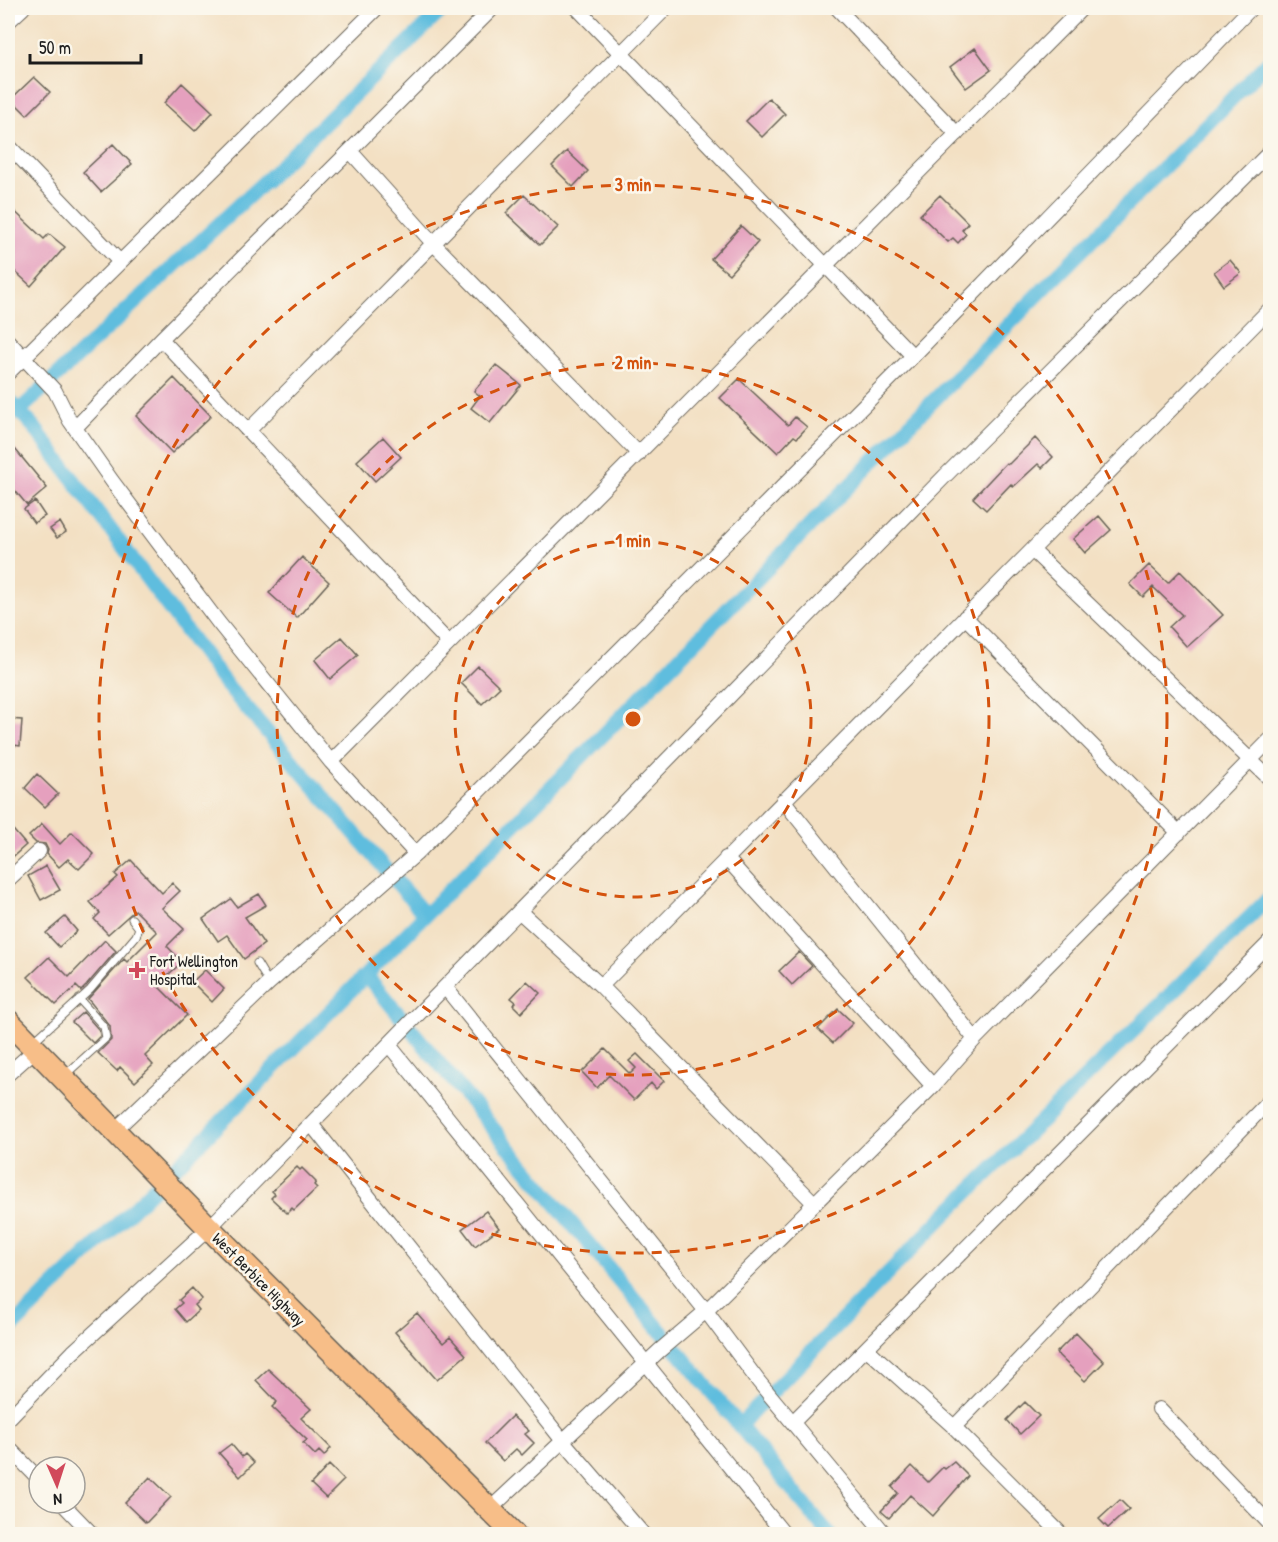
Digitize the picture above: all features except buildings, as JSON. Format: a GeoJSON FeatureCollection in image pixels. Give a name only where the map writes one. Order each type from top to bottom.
{"type":"FeatureCollection","features":[{"type":"Feature","properties":{"kind":"main road","name":"West Berbice Highway"},"geometry":{"type":"LineString","coordinates":[[8,1021],[204,1223],[514,1534]]}},
{"type":"Feature","properties":{"kind":"street"},"geometry":{"type":"LineString","coordinates":[[8,22],[23,8]]}},
{"type":"Feature","properties":{"kind":"street"},"geometry":{"type":"LineString","coordinates":[[8,373],[377,8]]}},
{"type":"Feature","properties":{"kind":"street"},"geometry":{"type":"LineString","coordinates":[[75,428],[161,339],[493,8]]}},
{"type":"Feature","properties":{"kind":"street"},"geometry":{"type":"LineString","coordinates":[[577,8],[913,356]]}},
{"type":"Feature","properties":{"kind":"street"},"geometry":{"type":"LineString","coordinates":[[249,430],[432,242],[666,8]]}},
{"type":"Feature","properties":{"kind":"street"},"geometry":{"type":"LineString","coordinates":[[837,8],[957,134]]}},
{"type":"Feature","properties":{"kind":"street"},"geometry":{"type":"LineString","coordinates":[[331,762],[1082,8]]}},
{"type":"Feature","properties":{"kind":"street"},"geometry":{"type":"LineString","coordinates":[[114,1131],[269,983],[416,854],[913,356],[1251,8]]}},
{"type":"Feature","properties":{"kind":"street"},"geometry":{"type":"LineString","coordinates":[[8,145],[120,262]]}},
{"type":"Feature","properties":{"kind":"street"},"geometry":{"type":"LineString","coordinates":[[350,151],[432,242],[639,454]]}},
{"type":"Feature","properties":{"kind":"street"},"geometry":{"type":"LineString","coordinates":[[8,1419],[204,1223],[310,1124],[389,1045],[945,476],[1270,152]]}},
{"type":"Feature","properties":{"kind":"street"},"geometry":{"type":"LineString","coordinates":[[602,986],[1270,309]]}},
{"type":"Feature","properties":{"kind":"street"},"geometry":{"type":"LineString","coordinates":[[161,339],[448,642]]}},
{"type":"Feature","properties":{"kind":"street"},"geometry":{"type":"LineString","coordinates":[[8,341],[55,391],[75,428],[111,481],[218,622],[331,762],[416,854]]}},
{"type":"Feature","properties":{"kind":"street"},"geometry":{"type":"LineString","coordinates":[[1032,550],[1270,778]]}},
{"type":"Feature","properties":{"kind":"street"},"geometry":{"type":"LineString","coordinates":[[965,617],[1179,833]]}},
{"type":"Feature","properties":{"kind":"street"},"geometry":{"type":"LineString","coordinates":[[489,1510],[658,1351],[706,1311],[933,1086],[975,1039],[1270,740]]}},
{"type":"Feature","properties":{"kind":"street"},"geometry":{"type":"LineString","coordinates":[[783,800],[975,1039]]}},
{"type":"Feature","properties":{"kind":"street"},"geometry":{"type":"LineString","coordinates":[[8,880],[39,850]]}},
{"type":"Feature","properties":{"kind":"street"},"geometry":{"type":"LineString","coordinates":[[726,858],[933,1086]]}},
{"type":"Feature","properties":{"kind":"street"},"geometry":{"type":"LineString","coordinates":[[519,911],[602,986],[814,1203]]}},
{"type":"Feature","properties":{"kind":"street"},"geometry":{"type":"LineString","coordinates":[[793,1422],[1270,942]]}},
{"type":"Feature","properties":{"kind":"street"},"geometry":{"type":"LineString","coordinates":[[445,987],[706,1311],[759,1382],[885,1534]]}},
{"type":"Feature","properties":{"kind":"street"},"geometry":{"type":"LineString","coordinates":[[389,1045],[784,1534]]}},
{"type":"Feature","properties":{"kind":"street"},"geometry":{"type":"LineString","coordinates":[[8,1074],[34,1046]]}},
{"type":"Feature","properties":{"kind":"street"},"geometry":{"type":"LineString","coordinates":[[954,1427],[1270,1100]]}},
{"type":"Feature","properties":{"kind":"street"},"geometry":{"type":"LineString","coordinates":[[310,1124],[563,1441],[644,1534]]}},
{"type":"Feature","properties":{"kind":"street"},"geometry":{"type":"LineString","coordinates":[[867,1349],[954,1427],[1061,1534]]}},
{"type":"Feature","properties":{"kind":"street"},"geometry":{"type":"LineString","coordinates":[[1159,1409],[1270,1524]]}},
{"type":"Feature","properties":{"kind":"street"},"geometry":{"type":"LineString","coordinates":[[8,1447],[27,1467]]}},
{"type":"Feature","properties":{"kind":"street"},"geometry":{"type":"LineString","coordinates":[[74,1515],[92,1534]]}},
{"type":"Feature","properties":{"kind":"lane"},"geometry":{"type":"LineString","coordinates":[[34,1046],[110,968],[136,936],[139,928],[132,919]]}},
{"type":"Feature","properties":{"kind":"lane"},"geometry":{"type":"LineString","coordinates":[[257,963],[269,983]]}},
{"type":"Feature","properties":{"kind":"lane"},"geometry":{"type":"LineString","coordinates":[[63,1077],[106,1038],[104,1027],[79,999]]}},
{"type":"Feature","properties":{"kind":"waterway"},"geometry":{"type":"LineString","coordinates":[[19,411],[265,181],[444,8]]}},
{"type":"Feature","properties":{"kind":"waterway"},"geometry":{"type":"LineString","coordinates":[[8,1331],[196,1147],[1270,60]]}},
{"type":"Feature","properties":{"kind":"waterway"},"geometry":{"type":"LineString","coordinates":[[8,399],[34,427],[224,682],[425,915]]}},
{"type":"Feature","properties":{"kind":"waterway"},"geometry":{"type":"LineString","coordinates":[[739,1426],[942,1218],[1270,897]]}},
{"type":"Feature","properties":{"kind":"waterway"},"geometry":{"type":"LineString","coordinates":[[366,975],[829,1534]]}},
{"type":"Feature","properties":{"kind":"place","name":"Fort Wellington Hospital"},"geometry":{"type":"Point","coordinates":[137,970]}}]}
